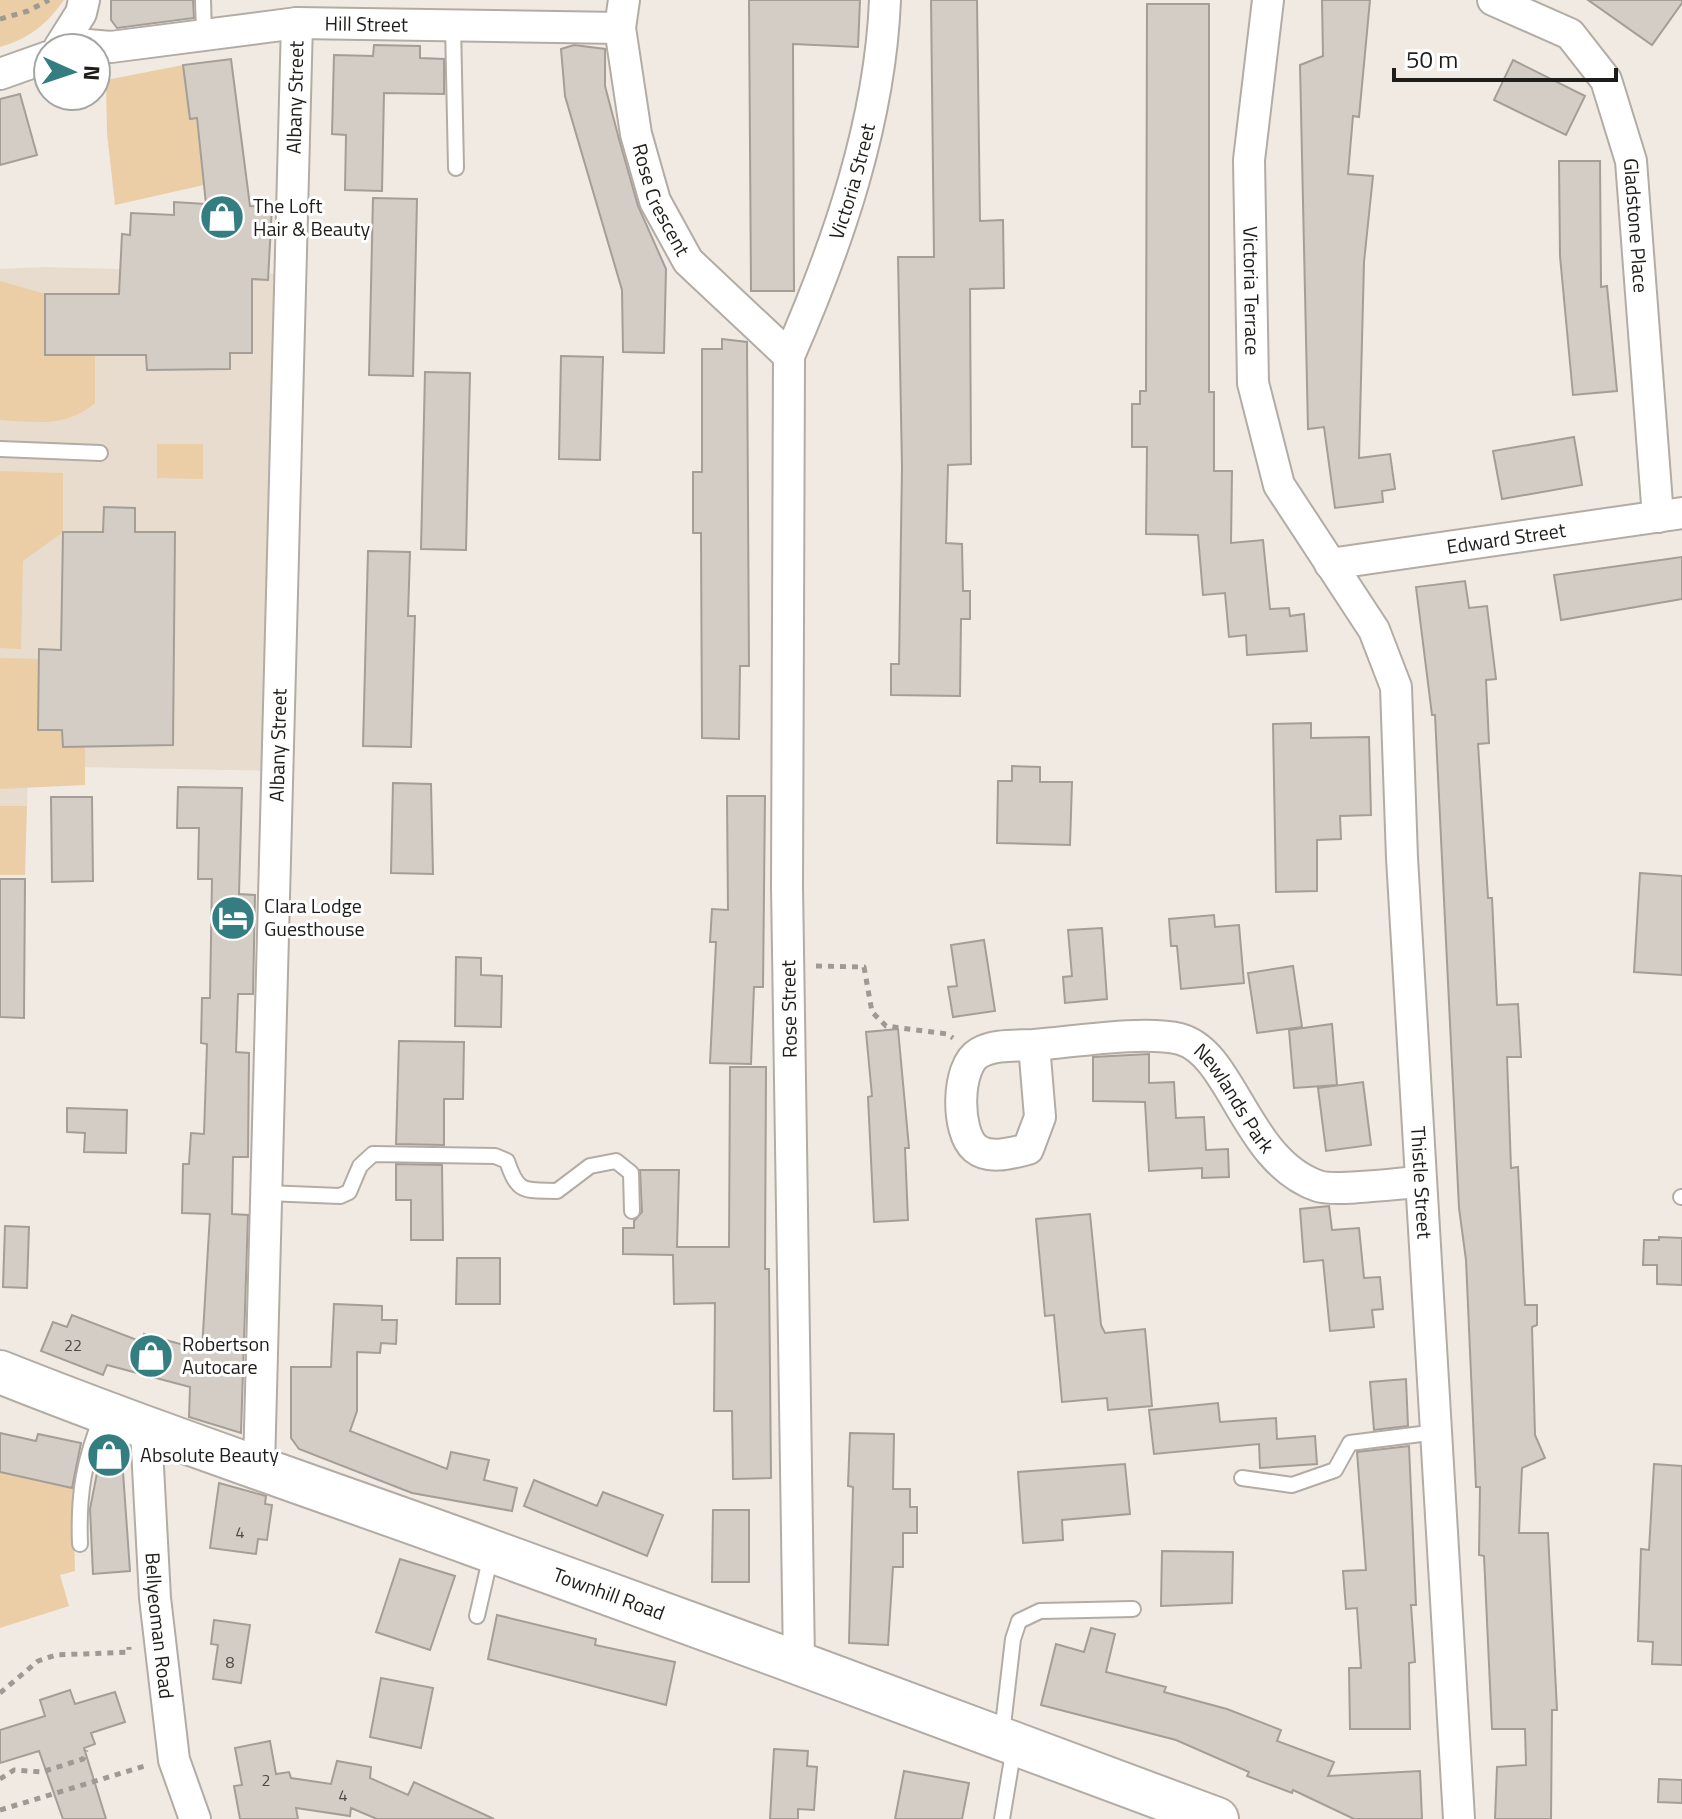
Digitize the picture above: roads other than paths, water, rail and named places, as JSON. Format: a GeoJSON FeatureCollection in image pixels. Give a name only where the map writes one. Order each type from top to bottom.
{"type":"FeatureCollection","features":[{"type":"Feature","properties":{"kind":"street"},"geometry":{"type":"LineString","coordinates":[[68,32],[81,13],[84,0]]}},
{"type":"Feature","properties":{"kind":"street","name":"Victoria Street"},"geometry":{"type":"LineString","coordinates":[[789,356],[817,292],[849,197],[883,53],[885,0]]}},
{"type":"Feature","properties":{"kind":"street","name":"Victoria Terrace"},"geometry":{"type":"LineString","coordinates":[[1268,0],[1249,160],[1253,383],[1279,485],[1330,564]]}},
{"type":"Feature","properties":{"kind":"street","name":"Gladstone Place"},"geometry":{"type":"LineString","coordinates":[[1493,0],[1570,34],[1606,80],[1631,161],[1670,515]]}},
{"type":"Feature","properties":{"kind":"street","name":"Hill Street"},"geometry":{"type":"LineString","coordinates":[[112,47],[297,23],[453,25],[622,14]]}},
{"type":"Feature","properties":{"kind":"street","name":"Rose Crescent"},"geometry":{"type":"LineString","coordinates":[[622,14],[636,134],[655,201],[688,261],[789,356]]}},
{"type":"Feature","properties":{"kind":"street","name":"Albany Street"},"geometry":{"type":"LineString","coordinates":[[259,1467],[297,23]]}},
{"type":"Feature","properties":{"kind":"street"},"geometry":{"type":"LineString","coordinates":[[0,74],[32,60]]}},
{"type":"Feature","properties":{"kind":"street","name":"Rose Street"},"geometry":{"type":"LineString","coordinates":[[789,356],[788,965],[799,1662]]}},
{"type":"Feature","properties":{"kind":"street","name":"Edward Street"},"geometry":{"type":"LineString","coordinates":[[1330,564],[1670,515]]}},
{"type":"Feature","properties":{"kind":"street","name":"Thistle Street"},"geometry":{"type":"LineString","coordinates":[[1330,564],[1374,630],[1396,687],[1421,1182],[1459,1819]]}},
{"type":"Feature","properties":{"kind":"street","name":"Newlands Park"},"geometry":{"type":"LineString","coordinates":[[1034,1045],[1040,1117],[1028,1149],[988,1154],[975,1149],[965,1136],[961,1079],[977,1054],[991,1049],[1034,1045],[1158,1037],[1181,1039],[1201,1050],[1252,1131],[1271,1156],[1294,1175],[1321,1188],[1421,1182]]}},
{"type":"Feature","properties":{"kind":"street","name":"Townhill Road"},"geometry":{"type":"LineString","coordinates":[[0,1372],[146,1430],[259,1467],[799,1662],[1217,1819]]}},
{"type":"Feature","properties":{"kind":"street","name":"Bellyeoman Road"},"geometry":{"type":"LineString","coordinates":[[146,1430],[155,1598],[175,1770],[195,1819]]}},
{"type":"Feature","properties":{"kind":"lane"},"geometry":{"type":"LineString","coordinates":[[203,0],[204,33]]}},
{"type":"Feature","properties":{"kind":"lane"},"geometry":{"type":"LineString","coordinates":[[453,25],[456,168]]}},
{"type":"Feature","properties":{"kind":"lane"},"geometry":{"type":"LineString","coordinates":[[0,449],[100,453]]}},
{"type":"Feature","properties":{"kind":"lane"},"geometry":{"type":"LineString","coordinates":[[266,1193],[340,1196],[349,1192],[360,1166],[373,1154],[495,1156],[507,1161],[516,1185],[522,1189],[557,1191],[590,1166],[616,1161],[631,1173],[632,1211]]}},
{"type":"Feature","properties":{"kind":"lane"},"geometry":{"type":"LineString","coordinates":[[80,1544],[78,1499],[87,1453],[103,1413]]}},
{"type":"Feature","properties":{"kind":"lane"},"geometry":{"type":"LineString","coordinates":[[1242,1478],[1292,1485],[1335,1470],[1350,1443],[1437,1432]]}},
{"type":"Feature","properties":{"kind":"lane"},"geometry":{"type":"LineString","coordinates":[[477,1616],[492,1551]]}},
{"type":"Feature","properties":{"kind":"lane"},"geometry":{"type":"LineString","coordinates":[[1002,1819],[1013,1639],[1019,1621],[1040,1611],[1133,1609]]}},
{"type":"Feature","properties":{"kind":"place","name":"The Loft Hair & Beauty"},"geometry":{"type":"Point","coordinates":[222,217]}},
{"type":"Feature","properties":{"kind":"place","name":"Clara Lodge Guesthouse"},"geometry":{"type":"Point","coordinates":[233,918]}},
{"type":"Feature","properties":{"kind":"place","name":"Robertson Autocare"},"geometry":{"type":"Point","coordinates":[151,1356]}},
{"type":"Feature","properties":{"kind":"place","name":"Absolute Beauty"},"geometry":{"type":"Point","coordinates":[109,1455]}}]}
